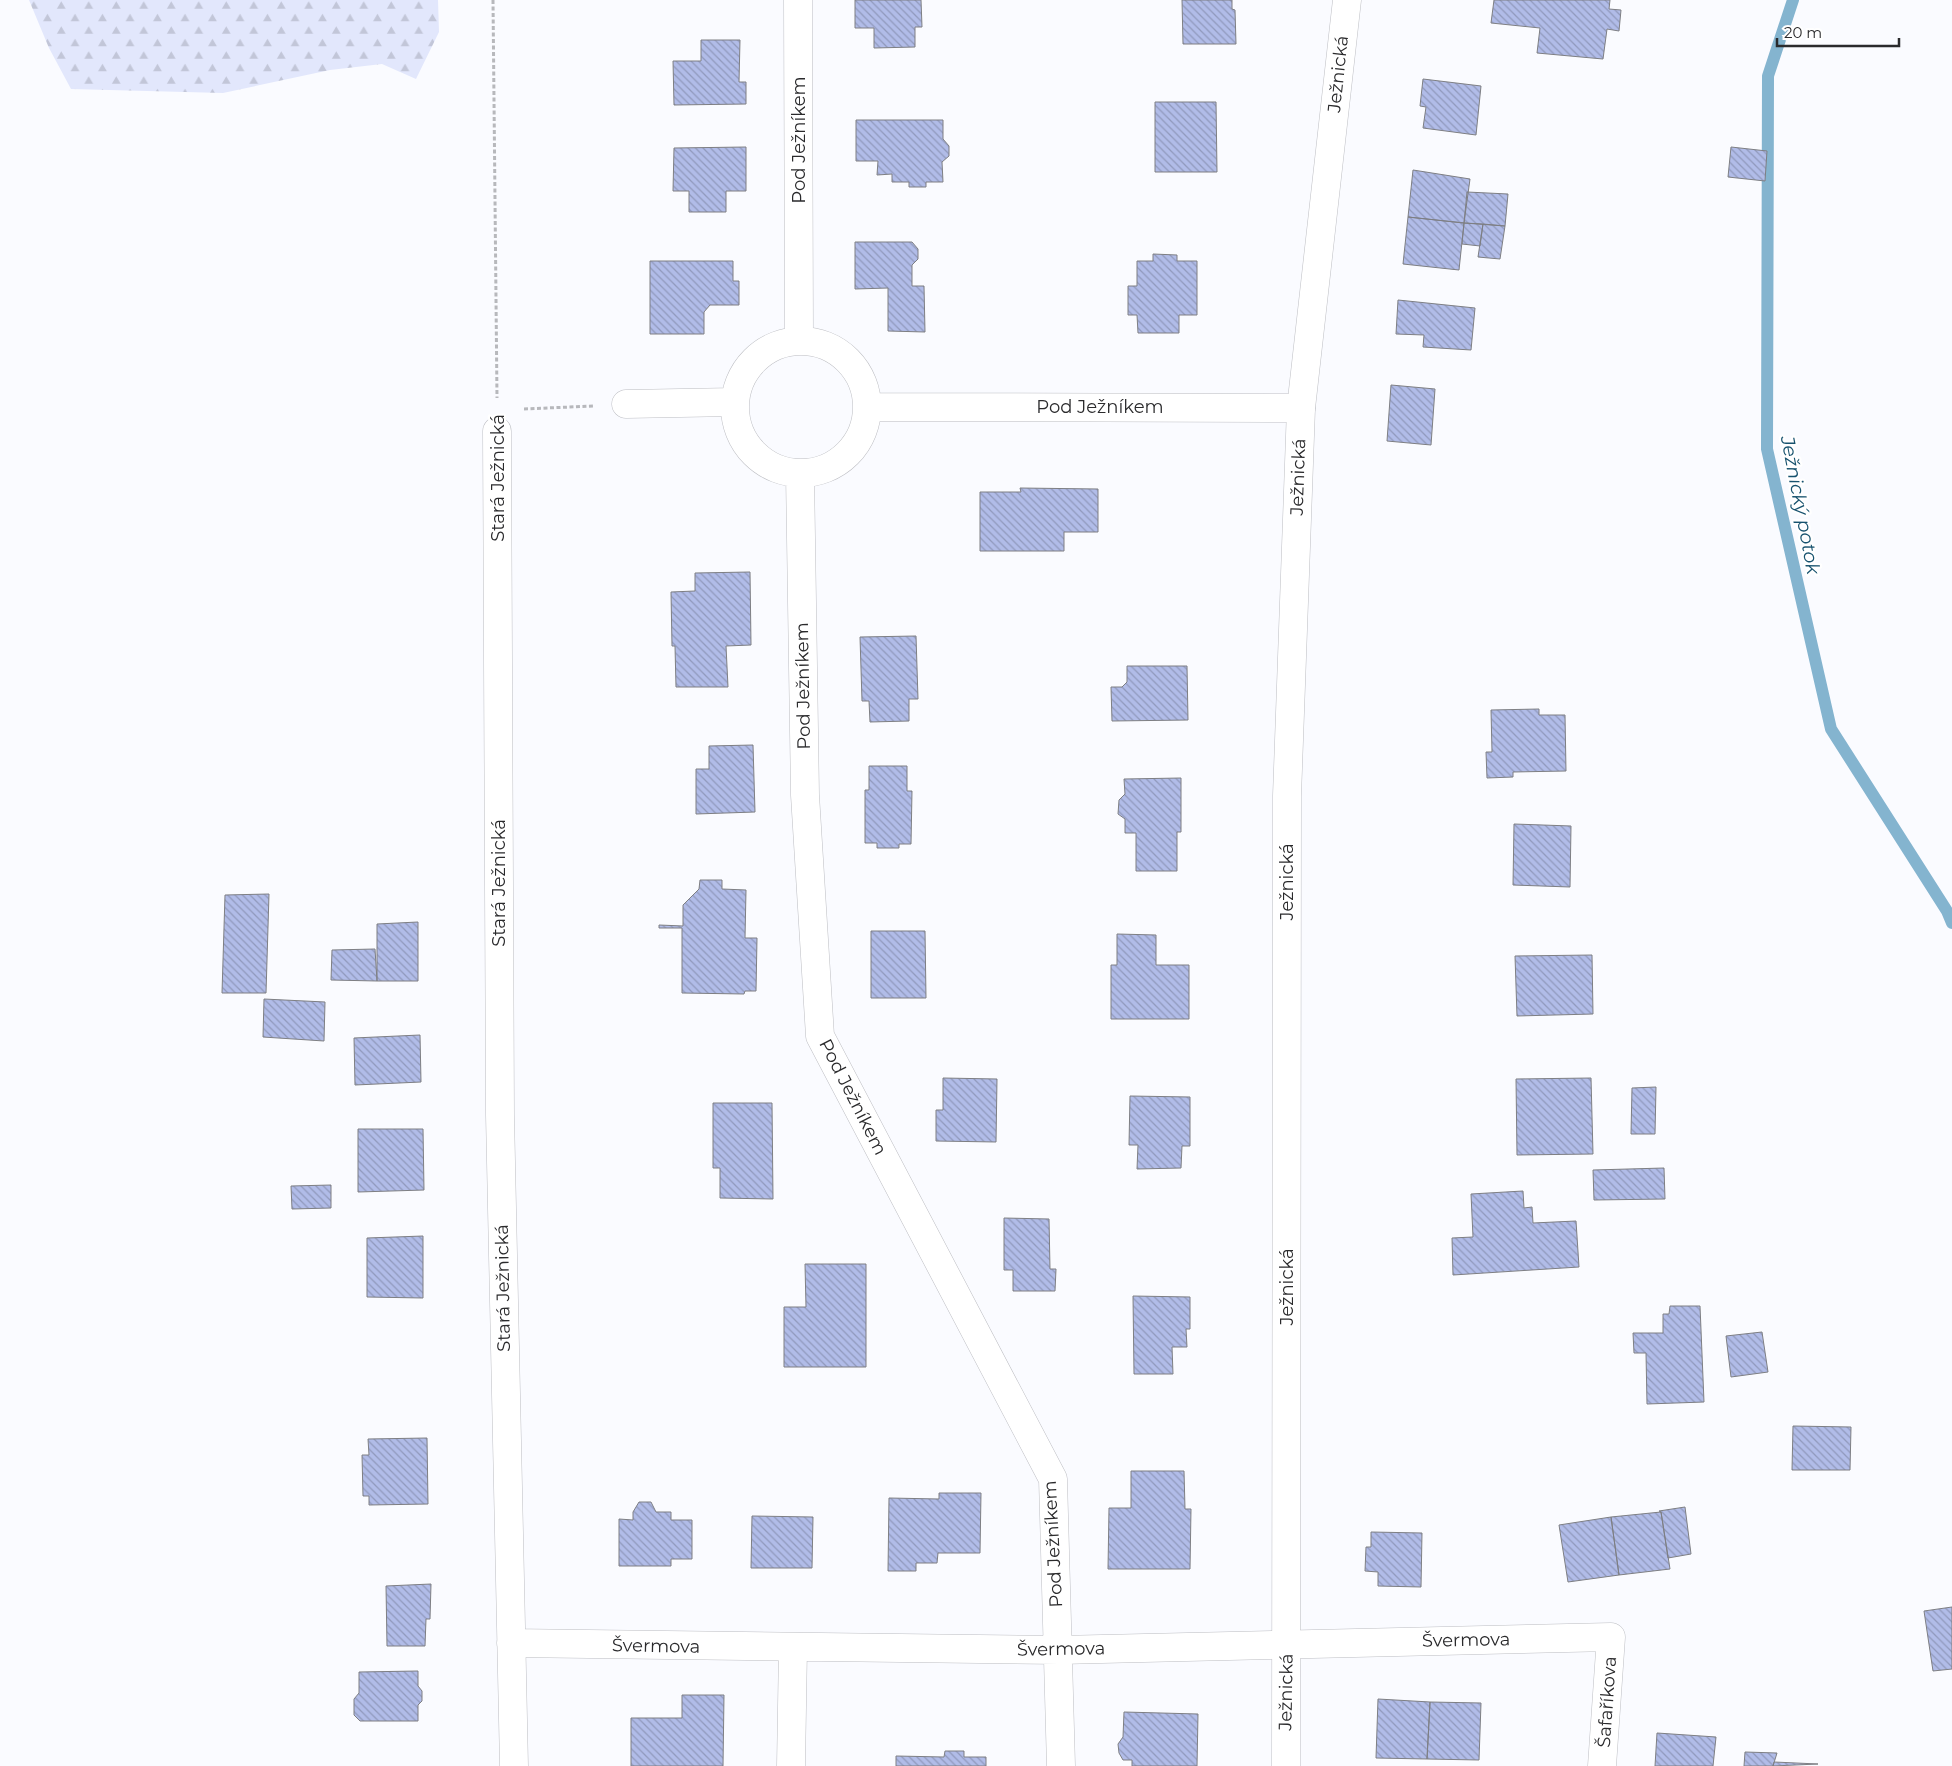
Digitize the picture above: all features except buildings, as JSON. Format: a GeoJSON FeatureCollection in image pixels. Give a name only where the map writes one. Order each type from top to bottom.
{"type":"FeatureCollection","features":[{"type":"Feature","properties":{"kind":"street","name":"Pod Ježníkem"},"geometry":{"type":"LineString","coordinates":[[798,0],[799,339]]}},
{"type":"Feature","properties":{"kind":"street","name":"Ježnická"},"geometry":{"type":"LineString","coordinates":[[1286,1766],[1287,796],[1301,408],[1347,0]]}},
{"type":"Feature","properties":{"kind":"street"},"geometry":{"type":"LineString","coordinates":[[799,339],[833,348],[859,373],[869,407],[859,441],[834,466],[800,474],[764,464],[741,437],[734,402],[744,371],[768,348],[799,339]]}},
{"type":"Feature","properties":{"kind":"street"},"geometry":{"type":"LineString","coordinates":[[626,404],[734,402]]}},
{"type":"Feature","properties":{"kind":"street","name":"Pod Ježníkem"},"geometry":{"type":"LineString","coordinates":[[869,407],[1301,408]]}},
{"type":"Feature","properties":{"kind":"street","name":"Stará Ježnická"},"geometry":{"type":"LineString","coordinates":[[497,421],[500,1115],[511,1643],[516,1753],[514,1766]]}},
{"type":"Feature","properties":{"kind":"street","name":"Pod Ježníkem"},"geometry":{"type":"LineString","coordinates":[[800,474],[806,795],[820,1036],[1053,1479],[1061,1766]]}},
{"type":"Feature","properties":{"kind":"street","name":"Švermova"},"geometry":{"type":"LineString","coordinates":[[511,1643],[1059,1650],[1287,1643],[1611,1637]]}},
{"type":"Feature","properties":{"kind":"street","name":"Šafaříkova"},"geometry":{"type":"LineString","coordinates":[[1602,1766],[1611,1637]]}},
{"type":"Feature","properties":{"kind":"street"},"geometry":{"type":"LineString","coordinates":[[791,1766],[793,1648]]}},
{"type":"Feature","properties":{"kind":"path","name":"Stará Ježnická"},"geometry":{"type":"LineString","coordinates":[[493,0],[497,421]]}},
{"type":"Feature","properties":{"kind":"path"},"geometry":{"type":"LineString","coordinates":[[497,421],[626,404]]}},
{"type":"Feature","properties":{"kind":"green space"},"geometry":{"type":"Polygon","coordinates":[[[29,0],[438,0],[439,32],[416,79],[382,64],[330,70],[223,93],[71,89],[49,48],[29,0]]]}},
{"type":"Feature","properties":{"kind":"waterway","name":"Ježnický potok"},"geometry":{"type":"LineString","coordinates":[[1793,0],[1768,76],[1767,449],[1831,729],[1947,911],[1952,923]]}}]}
